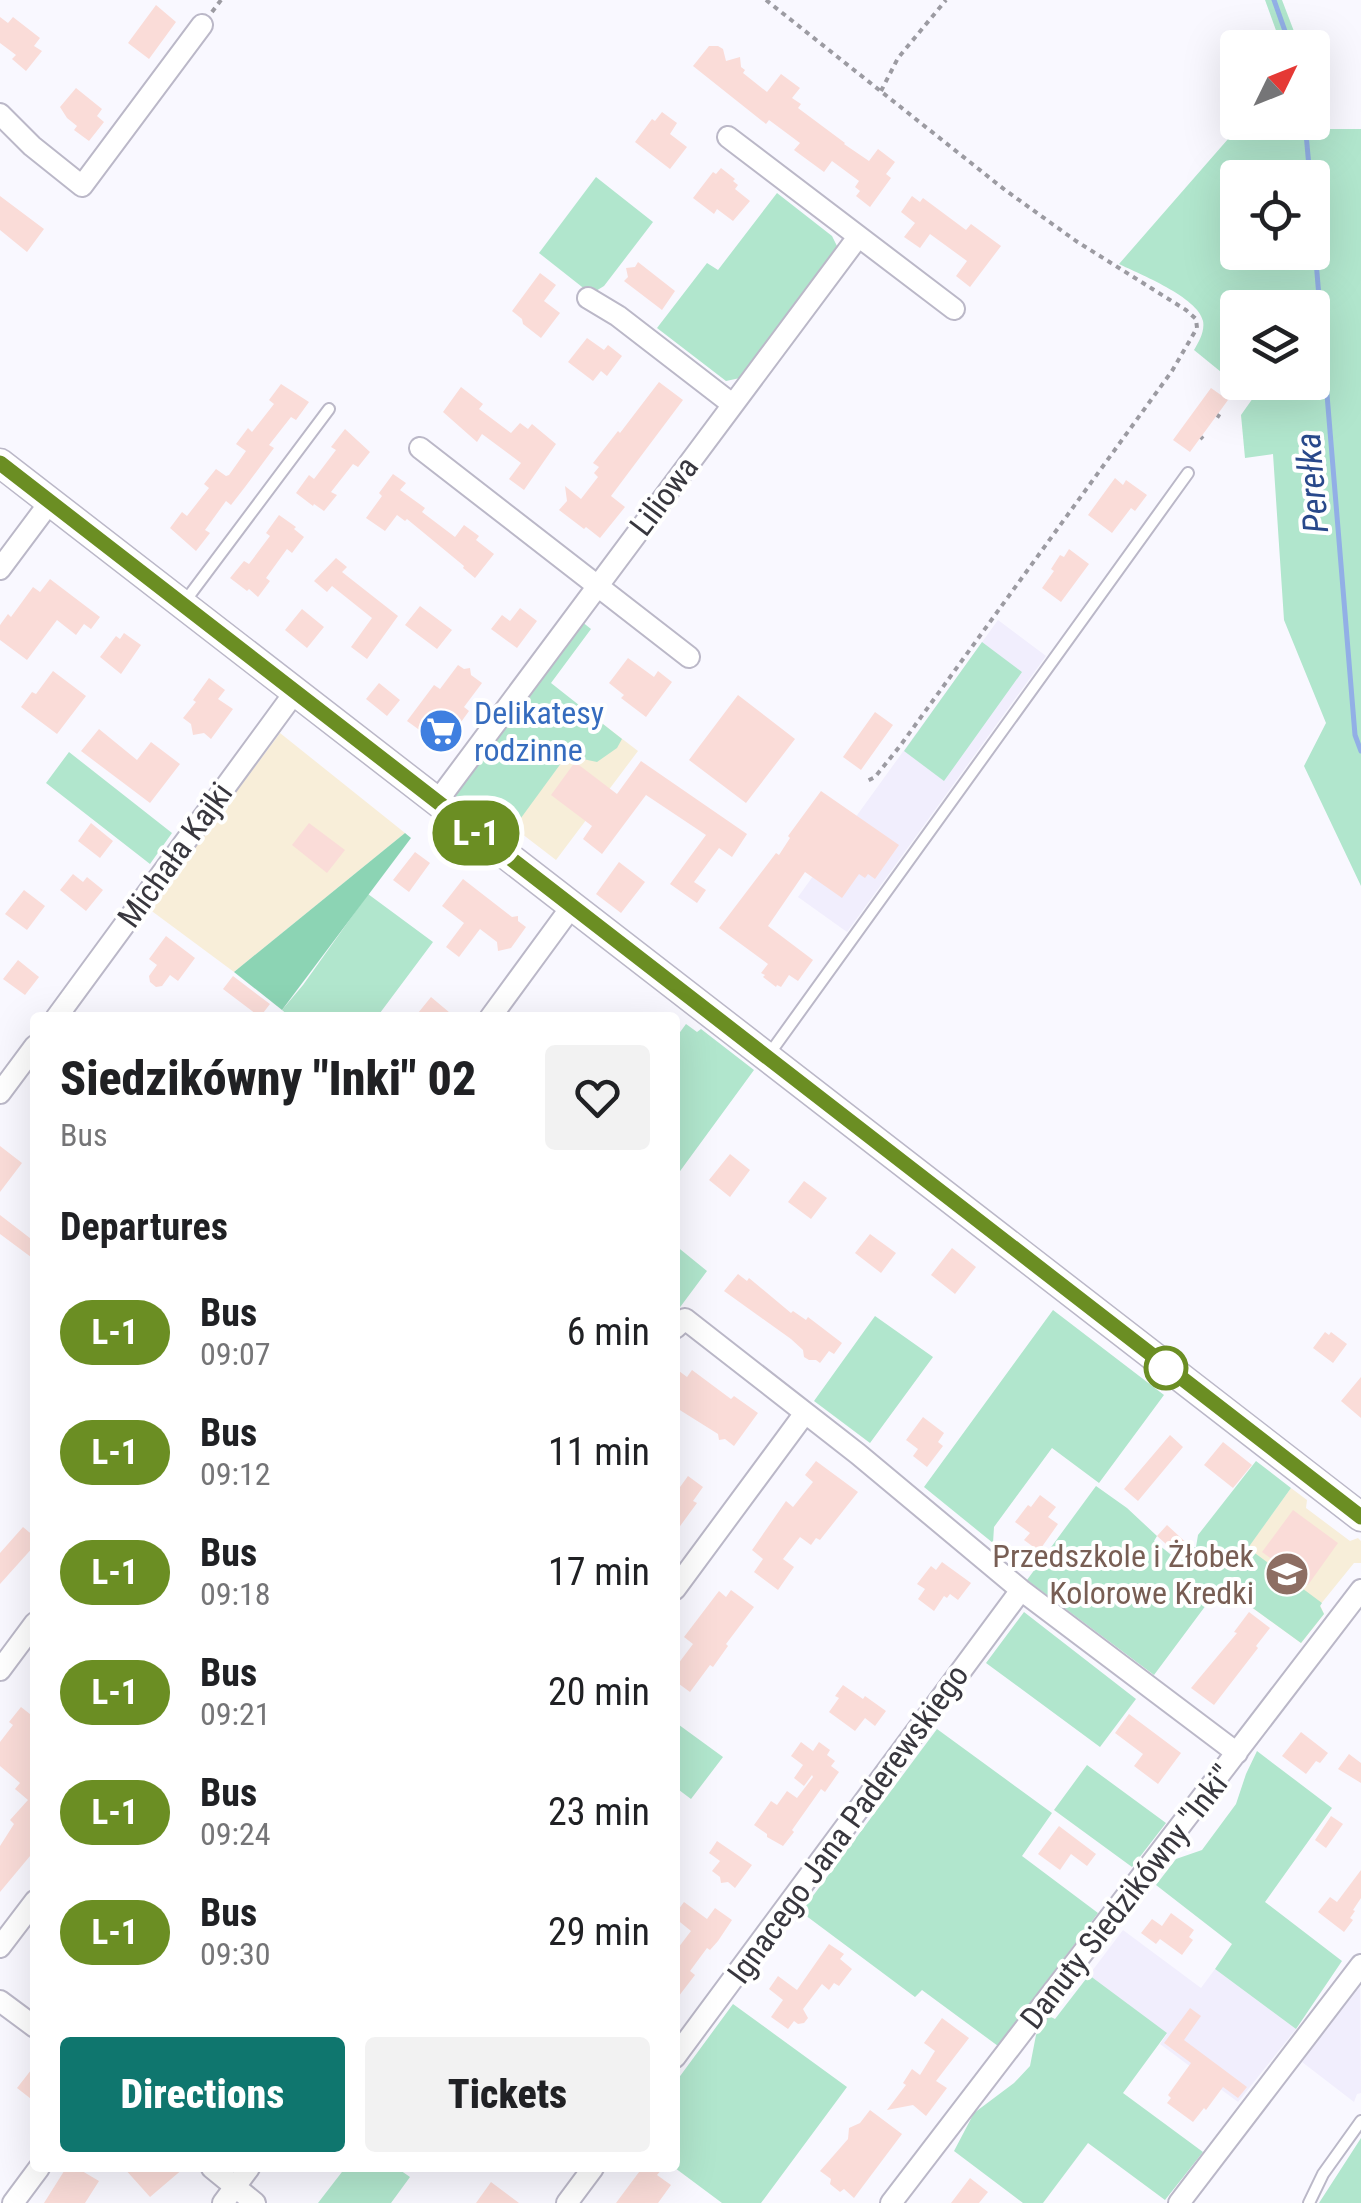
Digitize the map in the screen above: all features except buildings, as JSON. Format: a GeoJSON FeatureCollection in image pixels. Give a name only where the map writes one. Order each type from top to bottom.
{"type":"FeatureCollection","features":[{"type":"Feature","properties":{"kind":"street"},"geometry":{"type":"LineString","coordinates":[[0,114],[82,186],[202,25]]}},
{"type":"Feature","properties":{"kind":"street"},"geometry":{"type":"LineString","coordinates":[[728,137],[954,310]]}},
{"type":"Feature","properties":{"kind":"street","name":"Liliowa"},"geometry":{"type":"LineString","coordinates":[[436,802],[858,237]]}},
{"type":"Feature","properties":{"kind":"street"},"geometry":{"type":"LineString","coordinates":[[588,298],[618,316],[732,404]]}},
{"type":"Feature","properties":{"kind":"street"},"geometry":{"type":"LineString","coordinates":[[420,448],[689,658]]}},
{"type":"Feature","properties":{"kind":"street"},"geometry":{"type":"LineString","coordinates":[[0,463],[1361,1517]]}},
{"type":"Feature","properties":{"kind":"street"},"geometry":{"type":"LineString","coordinates":[[0,569],[50,502]]}},
{"type":"Feature","properties":{"kind":"street","name":"Michała Kajki"},"geometry":{"type":"LineString","coordinates":[[60,1012],[295,692]]}},
{"type":"Feature","properties":{"kind":"street"},"geometry":{"type":"LineString","coordinates":[[494,1012],[572,906]]}},
{"type":"Feature","properties":{"kind":"street"},"geometry":{"type":"LineString","coordinates":[[0,1093],[30,1053]]}},
{"type":"Feature","properties":{"kind":"street"},"geometry":{"type":"LineString","coordinates":[[680,1324],[858,1454],[1021,1590],[1237,1753]]}},
{"type":"Feature","properties":{"kind":"street"},"geometry":{"type":"LineString","coordinates":[[680,1583],[805,1414]]}},
{"type":"Feature","properties":{"kind":"street","name":"Ignacego Jana Paderewskiego"},"geometry":{"type":"LineString","coordinates":[[680,2050],[1021,1590]]}},
{"type":"Feature","properties":{"kind":"street","name":"Danuty Siedzikówny \"Inki\""},"geometry":{"type":"LineString","coordinates":[[892,2203],[1361,1590]]}},
{"type":"Feature","properties":{"kind":"street"},"geometry":{"type":"LineString","coordinates":[[0,1670],[30,1630]]}},
{"type":"Feature","properties":{"kind":"street"},"geometry":{"type":"LineString","coordinates":[[0,1947],[30,1907]]}},
{"type":"Feature","properties":{"kind":"street"},"geometry":{"type":"LineString","coordinates":[[1178,2203],[1361,1965]]}},
{"type":"Feature","properties":{"kind":"street"},"geometry":{"type":"LineString","coordinates":[[0,2001],[30,2023]]}},
{"type":"Feature","properties":{"kind":"street"},"geometry":{"type":"LineString","coordinates":[[13,2203],[36,2172]]}},
{"type":"Feature","properties":{"kind":"street"},"geometry":{"type":"LineString","coordinates":[[215,2172],[229,2195],[254,2203]]}},
{"type":"Feature","properties":{"kind":"street"},"geometry":{"type":"LineString","coordinates":[[229,2195],[246,2172]]}},
{"type":"Feature","properties":{"kind":"street"},"geometry":{"type":"LineString","coordinates":[[567,2203],[590,2172]]}},
{"type":"Feature","properties":{"kind":"lane"},"geometry":{"type":"LineString","coordinates":[[183,604],[329,409]]}},
{"type":"Feature","properties":{"kind":"lane"},"geometry":{"type":"LineString","coordinates":[[766,1058],[1188,473]]}},
{"type":"Feature","properties":{"kind":"lane"},"geometry":{"type":"LineString","coordinates":[[1310,2203],[1323,2174],[1361,2121]]}},
{"type":"Feature","properties":{"kind":"path"},"geometry":{"type":"LineString","coordinates":[[766,0],[1041,216],[1186,310],[1198,328],[1172,371],[900,746],[875,777],[867,781]]}},
{"type":"Feature","properties":{"kind":"path"},"geometry":{"type":"LineString","coordinates":[[881,91],[898,58],[946,0]]}},
{"type":"Feature","properties":{"kind":"shaded area"},"geometry":{"type":"Polygon","coordinates":[[[998,620],[1046,656],[847,932],[798,897],[998,620]]]}},
{"type":"Feature","properties":{"kind":"shaded area"},"geometry":{"type":"Polygon","coordinates":[[[595,718],[638,751],[556,860],[513,827],[595,718]]]}},
{"type":"Feature","properties":{"kind":"shaded area"},"geometry":{"type":"Polygon","coordinates":[[[280,733],[405,833],[234,972],[149,909],[280,733]]]}},
{"type":"Feature","properties":{"kind":"shaded area","name":"Przedszkole i Żłobek Kolorowe Kredki"},"geometry":{"type":"Polygon","coordinates":[[[1291,1488],[1307,1500],[1306,1508],[1350,1541],[1361,1541],[1361,1563],[1354,1563],[1320,1605],[1324,1614],[1301,1643],[1221,1585],[1291,1488]]]}},
{"type":"Feature","properties":{"kind":"shaded area"},"geometry":{"type":"Polygon","coordinates":[[[1123,1930],[1201,1988],[1215,1969],[1296,2029],[1238,2102],[1160,2044],[1167,2034],[1089,1975],[1123,1930]]]}},
{"type":"Feature","properties":{"kind":"shaded area"},"geometry":{"type":"Polygon","coordinates":[[[1360,1983],[1361,2093],[1354,2102],[1302,2062],[1360,1983]]]}},
{"type":"Feature","properties":{"kind":"green space"},"geometry":{"type":"Polygon","coordinates":[[[1265,0],[1282,0],[1293,30],[1276,30],[1265,0]]]}},
{"type":"Feature","properties":{"kind":"green space"},"geometry":{"type":"Polygon","coordinates":[[[1330,129],[1361,129],[1361,886],[1304,766],[1326,723],[1284,620],[1273,454],[1245,458],[1241,415],[1252,400],[1330,400],[1330,290],[1220,290],[1220,371],[1194,350],[1203,321],[1191,303],[1119,264],[1227,140],[1330,140],[1330,129]]]}},
{"type":"Feature","properties":{"kind":"green space"},"geometry":{"type":"Polygon","coordinates":[[[596,177],[653,222],[604,286],[591,294],[539,253],[596,177]]]}},
{"type":"Feature","properties":{"kind":"green space"},"geometry":{"type":"Polygon","coordinates":[[[777,193],[832,236],[837,246],[740,378],[726,381],[657,328],[707,263],[718,270],[777,193]]]}},
{"type":"Feature","properties":{"kind":"green space"},"geometry":{"type":"Polygon","coordinates":[[[581,621],[591,629],[551,683],[622,739],[617,748],[597,762],[570,751],[507,837],[454,795],[581,621]]]}},
{"type":"Feature","properties":{"kind":"green space"},"geometry":{"type":"Polygon","coordinates":[[[982,642],[1022,672],[944,781],[904,751],[982,642]]]}},
{"type":"Feature","properties":{"kind":"green space"},"geometry":{"type":"Polygon","coordinates":[[[69,752],[172,833],[150,864],[46,783],[69,752]]]}},
{"type":"Feature","properties":{"kind":"green space"},"geometry":{"type":"Polygon","coordinates":[[[405,833],[411,838],[282,1010],[234,972],[405,833]]]}},
{"type":"Feature","properties":{"kind":"green space"},"geometry":{"type":"Polygon","coordinates":[[[368,894],[433,942],[381,1012],[284,1012],[282,1010],[368,894]]]}},
{"type":"Feature","properties":{"kind":"green space"},"geometry":{"type":"Polygon","coordinates":[[[686,1024],[697,1032],[701,1029],[754,1070],[680,1171],[680,1032],[686,1024]]]}},
{"type":"Feature","properties":{"kind":"green space"},"geometry":{"type":"Polygon","coordinates":[[[680,1249],[707,1271],[680,1307],[680,1249]]]}},
{"type":"Feature","properties":{"kind":"green space"},"geometry":{"type":"Polygon","coordinates":[[[1053,1310],[1164,1395],[1099,1483],[1052,1448],[994,1527],[993,1543],[924,1487],[1053,1310]]]}},
{"type":"Feature","properties":{"kind":"green space"},"geometry":{"type":"Polygon","coordinates":[[[875,1316],[933,1357],[870,1443],[814,1401],[875,1316]]]}},
{"type":"Feature","properties":{"kind":"green space"},"geometry":{"type":"Polygon","coordinates":[[[1256,1461],[1291,1488],[1248,1548],[1322,1603],[1324,1614],[1301,1643],[1221,1585],[1154,1675],[1027,1580],[1096,1486],[1127,1508],[1157,1536],[1154,1541],[1180,1562],[1196,1547],[1198,1535],[1256,1461]]]}},
{"type":"Feature","properties":{"kind":"green space"},"geometry":{"type":"Polygon","coordinates":[[[1024,1612],[1136,1699],[1100,1747],[986,1663],[1024,1612]]]}},
{"type":"Feature","properties":{"kind":"green space"},"geometry":{"type":"Polygon","coordinates":[[[680,1726],[723,1757],[691,1799],[680,1791],[680,1726]]]}},
{"type":"Feature","properties":{"kind":"green space"},"geometry":{"type":"Polygon","coordinates":[[[937,1729],[1052,1813],[1022,1856],[1098,1913],[998,2046],[922,1990],[915,1997],[801,1912],[937,1729]]]}},
{"type":"Feature","properties":{"kind":"green space"},"geometry":{"type":"Polygon","coordinates":[[[1257,1751],[1332,1808],[1265,1902],[1342,1961],[1296,2029],[1215,1969],[1232,1944],[1156,1885],[1176,1859],[1202,1850],[1236,1804],[1257,1751]]]}},
{"type":"Feature","properties":{"kind":"green space"},"geometry":{"type":"Polygon","coordinates":[[[1087,1765],[1166,1823],[1132,1867],[1054,1810],[1087,1765]]]}},
{"type":"Feature","properties":{"kind":"green space"},"geometry":{"type":"Polygon","coordinates":[[[1089,1975],[1167,2033],[1123,2093],[1203,2152],[1165,2200],[1088,2143],[1043,2203],[1023,2203],[954,2151],[974,2113],[1030,2066],[1036,2035],[1049,2016],[1055,2019],[1089,1975]]]}},
{"type":"Feature","properties":{"kind":"green space"},"geometry":{"type":"Polygon","coordinates":[[[733,2004],[847,2087],[761,2203],[722,2203],[680,2172],[680,2076],[733,2004]]]}},
{"type":"Feature","properties":{"kind":"green space"},"geometry":{"type":"Polygon","coordinates":[[[1361,2138],[1361,2203],[1319,2203],[1361,2138]]]}},
{"type":"Feature","properties":{"kind":"green space"},"geometry":{"type":"Polygon","coordinates":[[[342,2172],[403,2172],[410,2177],[391,2203],[318,2203],[342,2172]]]}},
{"type":"Feature","properties":{"kind":"waterway","name":"Perełka"},"geometry":{"type":"LineString","coordinates":[[1274,0],[1285,30]]}},
{"type":"Feature","properties":{"kind":"waterway","name":"Perełka"},"geometry":{"type":"LineString","coordinates":[[1307,140],[1308,160]]}},
{"type":"Feature","properties":{"kind":"waterway","name":"Perełka"},"geometry":{"type":"LineString","coordinates":[[1317,270],[1355,735],[1361,751]]}},
{"type":"Feature","properties":{"kind":"bus line","name":"L-1"},"geometry":{"type":"LineString","coordinates":[[0,463],[1361,1517]]}},
{"type":"Feature","properties":{"kind":"place","name":"Delikatesy rodzinne"},"geometry":{"type":"Point","coordinates":[441,731]}},
{"type":"Feature","properties":{"kind":"place","name":"Przedszkole i Żłobek Kolorowe Kredki"},"geometry":{"type":"Point","coordinates":[1287,1574]}}]}
